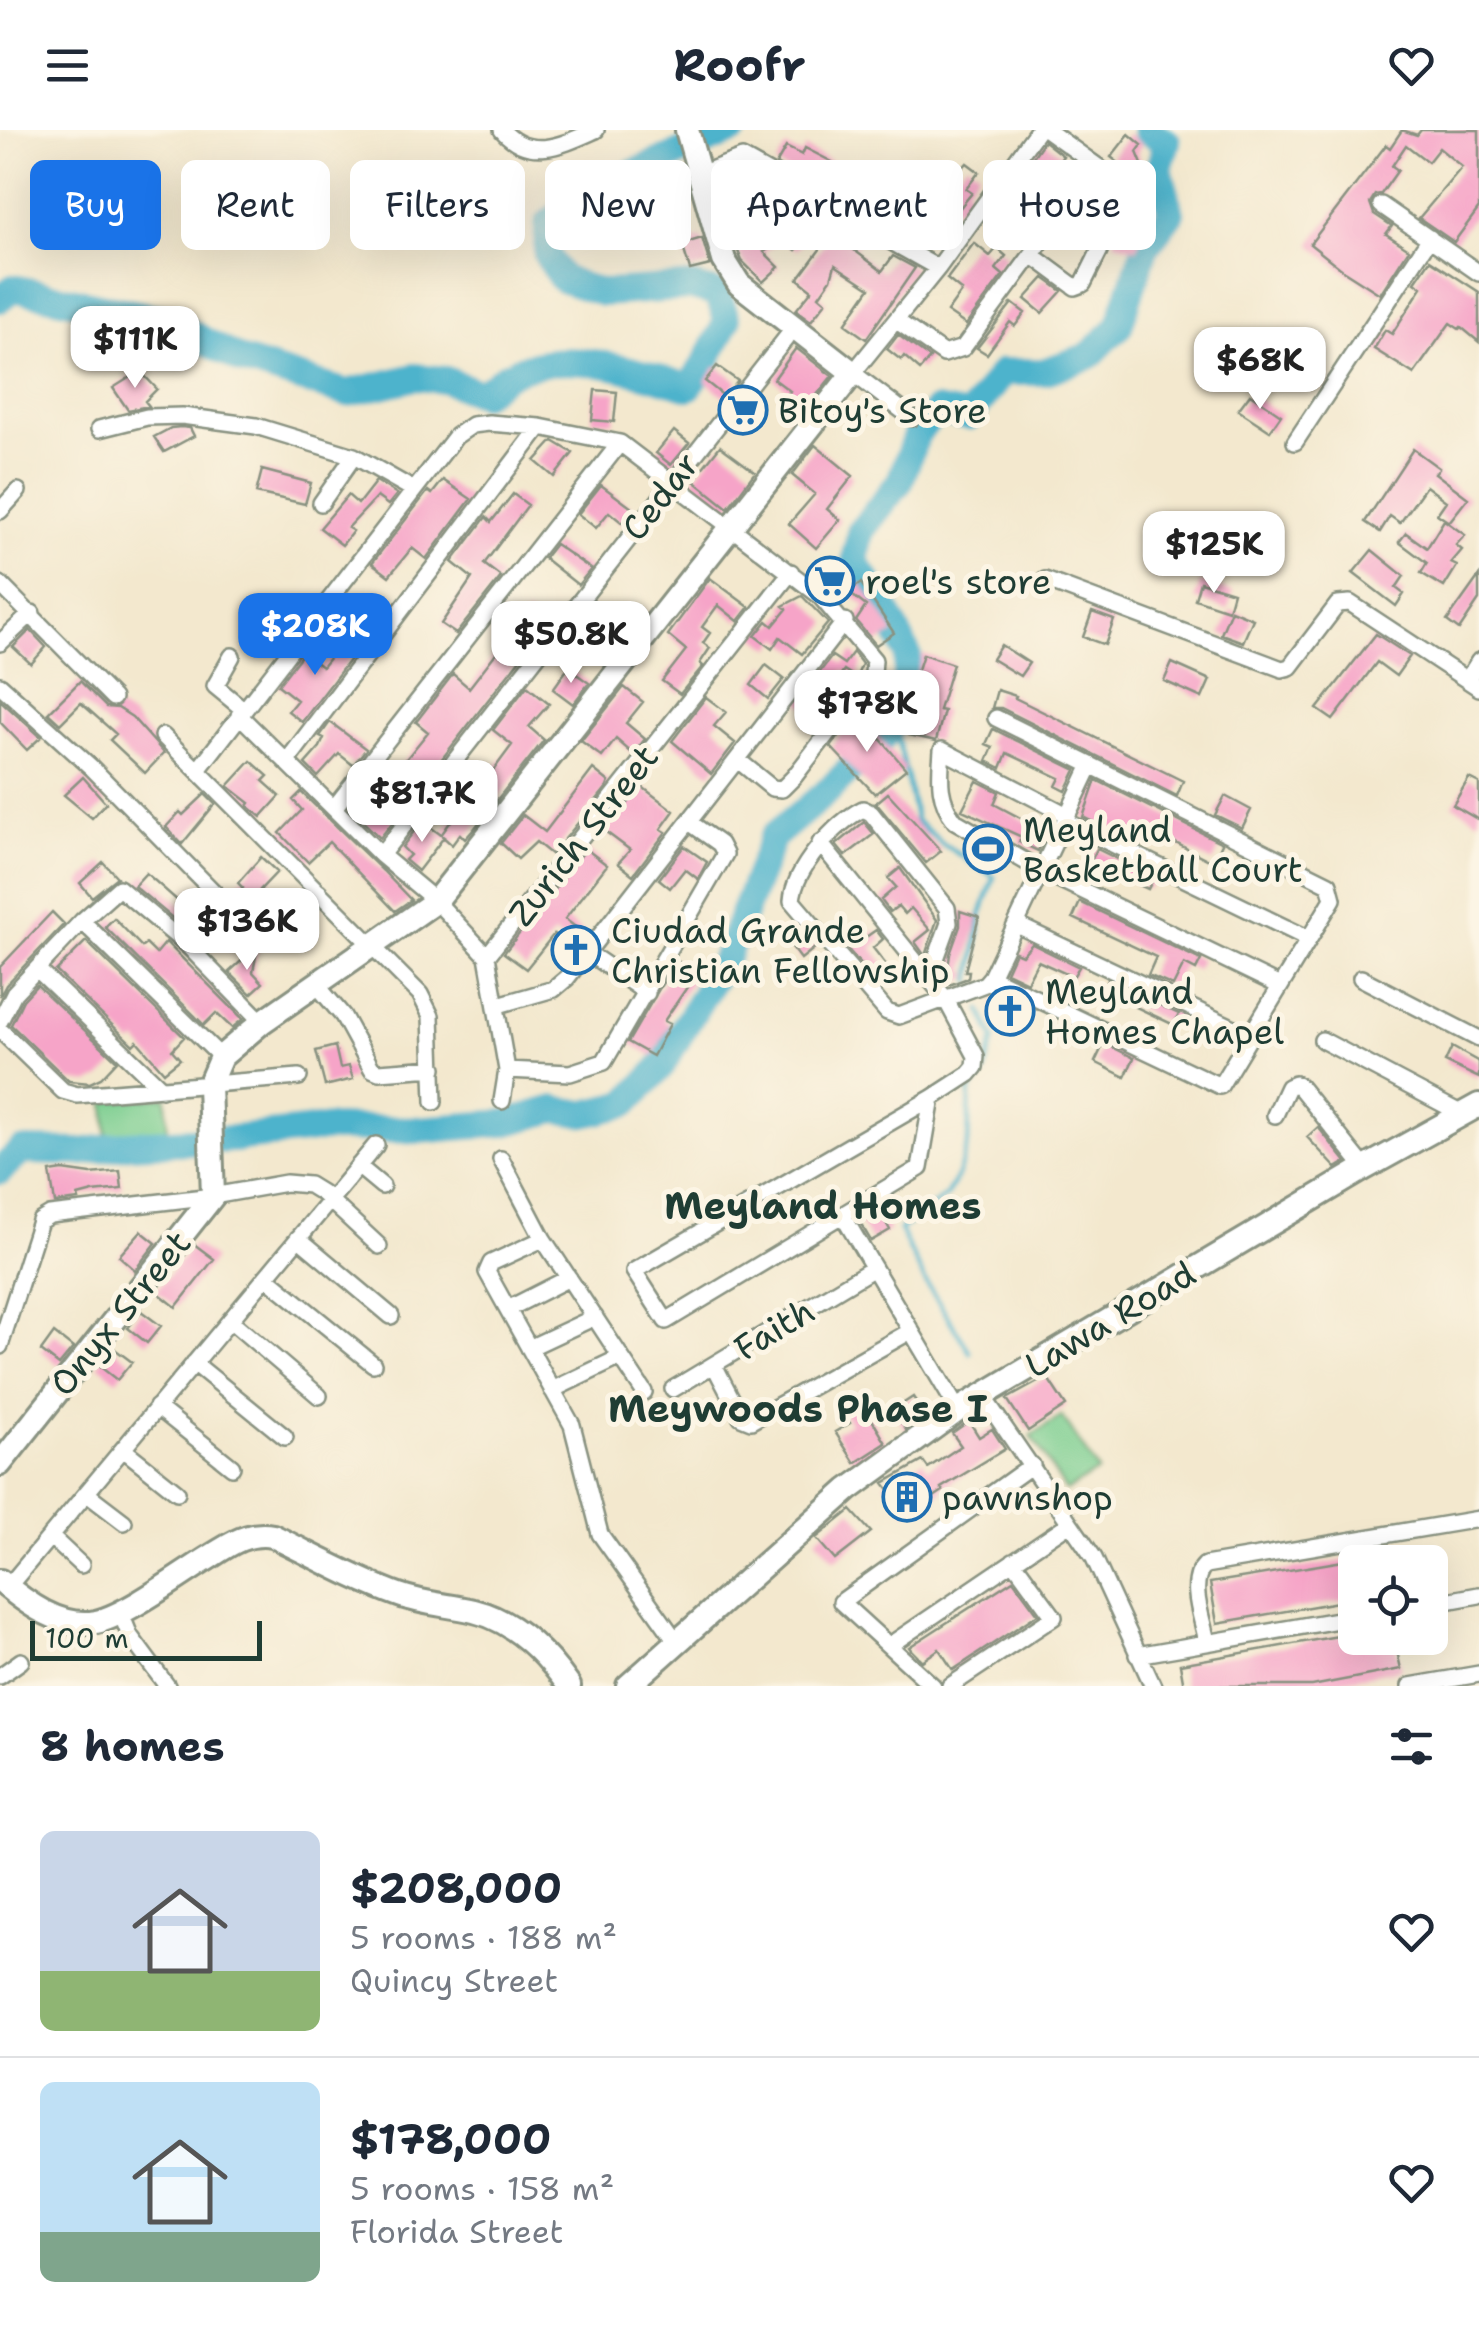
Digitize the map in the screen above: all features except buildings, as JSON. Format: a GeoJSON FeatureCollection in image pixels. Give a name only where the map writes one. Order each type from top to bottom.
{"type":"FeatureCollection","features":[{"type":"Feature","properties":{"kind":"street"},"geometry":{"type":"LineString","coordinates":[[502,130],[517,144],[548,149],[596,130]]}},
{"type":"Feature","properties":{"kind":"street"},"geometry":{"type":"LineString","coordinates":[[687,130],[724,260],[739,284],[912,418]]}},
{"type":"Feature","properties":{"kind":"street"},"geometry":{"type":"LineString","coordinates":[[209,1086],[221,1057],[262,1022],[436,901],[897,321],[1038,130]]}},
{"type":"Feature","properties":{"kind":"street"},"geometry":{"type":"LineString","coordinates":[[1047,130],[1089,160]]}},
{"type":"Feature","properties":{"kind":"street"},"geometry":{"type":"LineString","coordinates":[[698,168],[742,158],[938,268]]}},
{"type":"Feature","properties":{"kind":"street"},"geometry":{"type":"LineString","coordinates":[[1388,210],[1479,273]]}},
{"type":"Feature","properties":{"kind":"street"},"geometry":{"type":"LineString","coordinates":[[1295,442],[1430,238]]}},
{"type":"Feature","properties":{"kind":"street"},"geometry":{"type":"LineString","coordinates":[[897,321],[944,354],[962,348],[1037,250]]}},
{"type":"Feature","properties":{"kind":"street"},"geometry":{"type":"LineString","coordinates":[[1033,256],[1075,288],[1084,284],[1100,250]]}},
{"type":"Feature","properties":{"kind":"street","name":"Cedar"},"geometry":{"type":"LineString","coordinates":[[381,854],[794,328]]}},
{"type":"Feature","properties":{"kind":"street"},"geometry":{"type":"LineString","coordinates":[[99,429],[147,417],[212,418],[256,426],[354,456],[414,490]]}},
{"type":"Feature","properties":{"kind":"street"},"geometry":{"type":"LineString","coordinates":[[198,770],[456,436],[472,425],[489,423],[540,427],[620,443],[820,594],[874,660],[873,674],[782,789],[772,788],[738,761]]}},
{"type":"Feature","properties":{"kind":"street"},"geometry":{"type":"LineString","coordinates":[[286,761],[540,427]]}},
{"type":"Feature","properties":{"kind":"street"},"geometry":{"type":"LineString","coordinates":[[334,808],[620,443]]}},
{"type":"Feature","properties":{"kind":"street"},"geometry":{"type":"LineString","coordinates":[[320,503],[354,456]]}},
{"type":"Feature","properties":{"kind":"street"},"geometry":{"type":"LineString","coordinates":[[0,511],[18,492]]}},
{"type":"Feature","properties":{"kind":"street","name":"Zurich Street"},"geometry":{"type":"LineString","coordinates":[[487,956],[791,572]]}},
{"type":"Feature","properties":{"kind":"street"},"geometry":{"type":"LineString","coordinates":[[1044,580],[1282,669],[1290,667],[1343,602],[1473,684],[1479,661]]}},
{"type":"Feature","properties":{"kind":"street"},"geometry":{"type":"LineString","coordinates":[[0,584],[113,698]]}},
{"type":"Feature","properties":{"kind":"street"},"geometry":{"type":"LineString","coordinates":[[0,643],[32,613]]}},
{"type":"Feature","properties":{"kind":"street"},"geometry":{"type":"LineString","coordinates":[[498,1005],[554,989],[588,952],[844,621]]}},
{"type":"Feature","properties":{"kind":"street"},"geometry":{"type":"LineString","coordinates":[[232,656],[215,683],[217,690],[381,854],[436,901],[487,956],[507,1070],[502,1101]]}},
{"type":"Feature","properties":{"kind":"street"},"geometry":{"type":"LineString","coordinates":[[0,686],[92,768],[254,933],[266,930],[319,892]]}},
{"type":"Feature","properties":{"kind":"street"},"geometry":{"type":"LineString","coordinates":[[992,977],[1216,1087],[1223,1084],[1333,899],[1328,884],[996,718]]}},
{"type":"Feature","properties":{"kind":"street"},"geometry":{"type":"LineString","coordinates":[[163,736],[420,994],[431,1016],[434,1102]]}},
{"type":"Feature","properties":{"kind":"street"},"geometry":{"type":"LineString","coordinates":[[1280,986],[1042,871],[955,820],[940,793],[942,750],[1066,818],[1307,938]]}},
{"type":"Feature","properties":{"kind":"street"},"geometry":{"type":"LineString","coordinates":[[928,978],[950,915],[936,894],[863,810],[820,843],[794,888],[792,900],[893,1016],[984,984],[992,977],[1090,765]]}},
{"type":"Feature","properties":{"kind":"street"},"geometry":{"type":"LineString","coordinates":[[507,1070],[570,1074],[604,1062],[725,854],[720,844],[689,822]]}},
{"type":"Feature","properties":{"kind":"street"},"geometry":{"type":"LineString","coordinates":[[820,843],[945,998],[976,1056],[970,1074],[932,1098],[634,1271],[666,1321],[920,1168],[932,1098]]}},
{"type":"Feature","properties":{"kind":"street"},"geometry":{"type":"LineString","coordinates":[[0,1021],[14,993],[119,888],[188,946],[262,1022]]}},
{"type":"Feature","properties":{"kind":"street"},"geometry":{"type":"LineString","coordinates":[[82,921],[221,1057]]}},
{"type":"Feature","properties":{"kind":"street"},"geometry":{"type":"LineString","coordinates":[[1017,925],[1251,1036]]}},
{"type":"Feature","properties":{"kind":"street"},"geometry":{"type":"LineString","coordinates":[[588,952],[647,994]]}},
{"type":"Feature","properties":{"kind":"street"},"geometry":{"type":"LineString","coordinates":[[37,969],[162,1090]]}},
{"type":"Feature","properties":{"kind":"street"},"geometry":{"type":"LineString","coordinates":[[1361,978],[1479,1039]]}},
{"type":"Feature","properties":{"kind":"street"},"geometry":{"type":"LineString","coordinates":[[316,984],[343,1016],[372,1069],[379,1072],[434,1068]]}},
{"type":"Feature","properties":{"kind":"street"},"geometry":{"type":"LineString","coordinates":[[0,1030],[63,1091],[78,1095],[299,1077]]}},
{"type":"Feature","properties":{"kind":"street"},"geometry":{"type":"LineString","coordinates":[[1322,1040],[1470,1110]]}},
{"type":"Feature","properties":{"kind":"street","name":"Onyx Street"},"geometry":{"type":"LineString","coordinates":[[0,1464],[213,1196],[209,1086]]}},
{"type":"Feature","properties":{"kind":"street"},"geometry":{"type":"LineString","coordinates":[[1275,1115],[1288,1088],[1299,1086],[1366,1168]]}},
{"type":"Feature","properties":{"kind":"street","name":"Lawa Road"},"geometry":{"type":"LineString","coordinates":[[628,1686],[848,1490],[958,1410],[1470,1110]]}},
{"type":"Feature","properties":{"kind":"street"},"geometry":{"type":"LineString","coordinates":[[376,1145],[50,1536],[4,1584],[23,1601],[58,1618],[96,1622],[237,1540],[260,1534],[274,1536],[395,1594],[487,1615],[537,1647],[569,1686]]}},
{"type":"Feature","properties":{"kind":"street"},"geometry":{"type":"LineString","coordinates":[[501,1159],[543,1239],[644,1392]]}},
{"type":"Feature","properties":{"kind":"street"},"geometry":{"type":"LineString","coordinates":[[358,1166],[382,1186]]}},
{"type":"Feature","properties":{"kind":"street"},"geometry":{"type":"LineString","coordinates":[[0,1346],[40,1222],[50,1215],[213,1196],[286,1183],[309,1185],[378,1246]]}},
{"type":"Feature","properties":{"kind":"street"},"geometry":{"type":"LineString","coordinates":[[842,1216],[958,1410]]}},
{"type":"Feature","properties":{"kind":"street"},"geometry":{"type":"LineString","coordinates":[[298,1238],[391,1316]]}},
{"type":"Feature","properties":{"kind":"street"},"geometry":{"type":"LineString","coordinates":[[543,1239],[489,1267],[487,1272],[572,1425],[600,1534],[678,1642]]}},
{"type":"Feature","properties":{"kind":"street","name":"Faith"},"geometry":{"type":"LineString","coordinates":[[672,1389],[874,1268]]}},
{"type":"Feature","properties":{"kind":"street"},"geometry":{"type":"LineString","coordinates":[[266,1277],[373,1364]]}},
{"type":"Feature","properties":{"kind":"street"},"geometry":{"type":"LineString","coordinates":[[508,1309],[569,1278]]}},
{"type":"Feature","properties":{"kind":"street"},"geometry":{"type":"LineString","coordinates":[[530,1348],[594,1316]]}},
{"type":"Feature","properties":{"kind":"street"},"geometry":{"type":"LineString","coordinates":[[230,1320],[319,1396]]}},
{"type":"Feature","properties":{"kind":"street"},"geometry":{"type":"LineString","coordinates":[[714,1365],[741,1417],[751,1421],[909,1332]]}},
{"type":"Feature","properties":{"kind":"street"},"geometry":{"type":"LineString","coordinates":[[552,1390],[621,1357]]}},
{"type":"Feature","properties":{"kind":"street"},"geometry":{"type":"LineString","coordinates":[[194,1363],[285,1437]]}},
{"type":"Feature","properties":{"kind":"street"},"geometry":{"type":"LineString","coordinates":[[982,1395],[1109,1586],[1152,1686]]}},
{"type":"Feature","properties":{"kind":"street"},"geometry":{"type":"LineString","coordinates":[[158,1407],[232,1467]]}},
{"type":"Feature","properties":{"kind":"street"},"geometry":{"type":"LineString","coordinates":[[123,1449],[177,1492]]}},
{"type":"Feature","properties":{"kind":"street"},"geometry":{"type":"LineString","coordinates":[[932,1686],[842,1606],[842,1600],[1032,1465]]}},
{"type":"Feature","properties":{"kind":"street"},"geometry":{"type":"LineString","coordinates":[[86,1493],[124,1522]]}},
{"type":"Feature","properties":{"kind":"street"},"geometry":{"type":"LineString","coordinates":[[1207,1642],[1196,1582],[1206,1565],[1479,1519]]}},
{"type":"Feature","properties":{"kind":"street"},"geometry":{"type":"LineString","coordinates":[[890,1645],[1070,1523]]}},
{"type":"Feature","properties":{"kind":"street"},"geometry":{"type":"LineString","coordinates":[[50,1536],[81,1564]]}},
{"type":"Feature","properties":{"kind":"street"},"geometry":{"type":"LineString","coordinates":[[950,1686],[1054,1617],[1013,1561]]}},
{"type":"Feature","properties":{"kind":"street"},"geometry":{"type":"LineString","coordinates":[[1448,1601],[1479,1595]]}},
{"type":"Feature","properties":{"kind":"street"},"geometry":{"type":"LineString","coordinates":[[120,1611],[130,1636],[166,1686]]}},
{"type":"Feature","properties":{"kind":"street"},"geometry":{"type":"LineString","coordinates":[[1138,1655],[1338,1620]]}},
{"type":"Feature","properties":{"kind":"street"},"geometry":{"type":"LineString","coordinates":[[0,1676],[21,1661]]}},
{"type":"Feature","properties":{"kind":"street"},"geometry":{"type":"LineString","coordinates":[[1410,1686],[1479,1674]]}},
{"type":"Feature","properties":{"kind":"green space"},"geometry":{"type":"Polygon","coordinates":[[[166,1097],[168,1135],[107,1140],[105,1101],[166,1097]]]}},
{"type":"Feature","properties":{"kind":"green space"},"geometry":{"type":"Polygon","coordinates":[[[1062,1416],[1098,1471],[1066,1491],[1031,1436],[1062,1416]]]}},
{"type":"Feature","properties":{"kind":"waterway"},"geometry":{"type":"LineString","coordinates":[[0,299],[13,288],[166,320],[242,361],[347,393],[415,377],[446,380],[481,394],[513,372],[556,362],[601,364],[689,387],[727,321],[718,294],[692,287],[602,293],[562,279],[547,255],[548,224],[588,192],[735,130]]}},
{"type":"Feature","properties":{"kind":"waterway"},"geometry":{"type":"LineString","coordinates":[[0,1171],[21,1151],[82,1152],[130,1144],[233,1139],[331,1128],[418,1130],[505,1123],[555,1109],[585,1114],[626,1104],[661,1067],[727,955],[773,837],[882,738],[904,706],[908,655],[886,609],[855,562],[860,532],[900,481],[917,433],[936,411],[969,417],[1003,372],[1043,372],[1089,356],[1119,326],[1145,248],[1171,213],[1159,168],[1167,142],[1146,130]]}},
{"type":"Feature","properties":{"kind":"waterway"},"geometry":{"type":"LineString","coordinates":[[894,720],[916,821],[994,877],[981,915],[971,982]]}},
{"type":"Feature","properties":{"kind":"waterway"},"geometry":{"type":"LineString","coordinates":[[970,1352],[925,1281],[900,1230],[946,1196],[958,1175],[968,1143],[970,1090],[984,1074],[994,1039],[981,1010]]}},
{"type":"Feature","properties":{"kind":"place","name":"Bitoy's Store"},"geometry":{"type":"Point","coordinates":[743,410]}},
{"type":"Feature","properties":{"kind":"place","name":"roel's store"},"geometry":{"type":"Point","coordinates":[830,581]}},
{"type":"Feature","properties":{"kind":"place","name":"Meyland Basketball Court"},"geometry":{"type":"Point","coordinates":[988,849]}},
{"type":"Feature","properties":{"kind":"place","name":"Ciudad Grande Christian Fellowship"},"geometry":{"type":"Point","coordinates":[576,950]}},
{"type":"Feature","properties":{"kind":"place","name":"Meyland Homes Chapel"},"geometry":{"type":"Point","coordinates":[1010,1011]}},
{"type":"Feature","properties":{"kind":"place","name":"pawnshop"},"geometry":{"type":"Point","coordinates":[907,1497]}},
{"type":"Feature","properties":{"kind":"district","name":"Meyland Homes"},"geometry":{"type":"Point","coordinates":[823,1205]}},
{"type":"Feature","properties":{"kind":"district","name":"Meywoods Phase I"},"geometry":{"type":"Point","coordinates":[798,1408]}}]}
